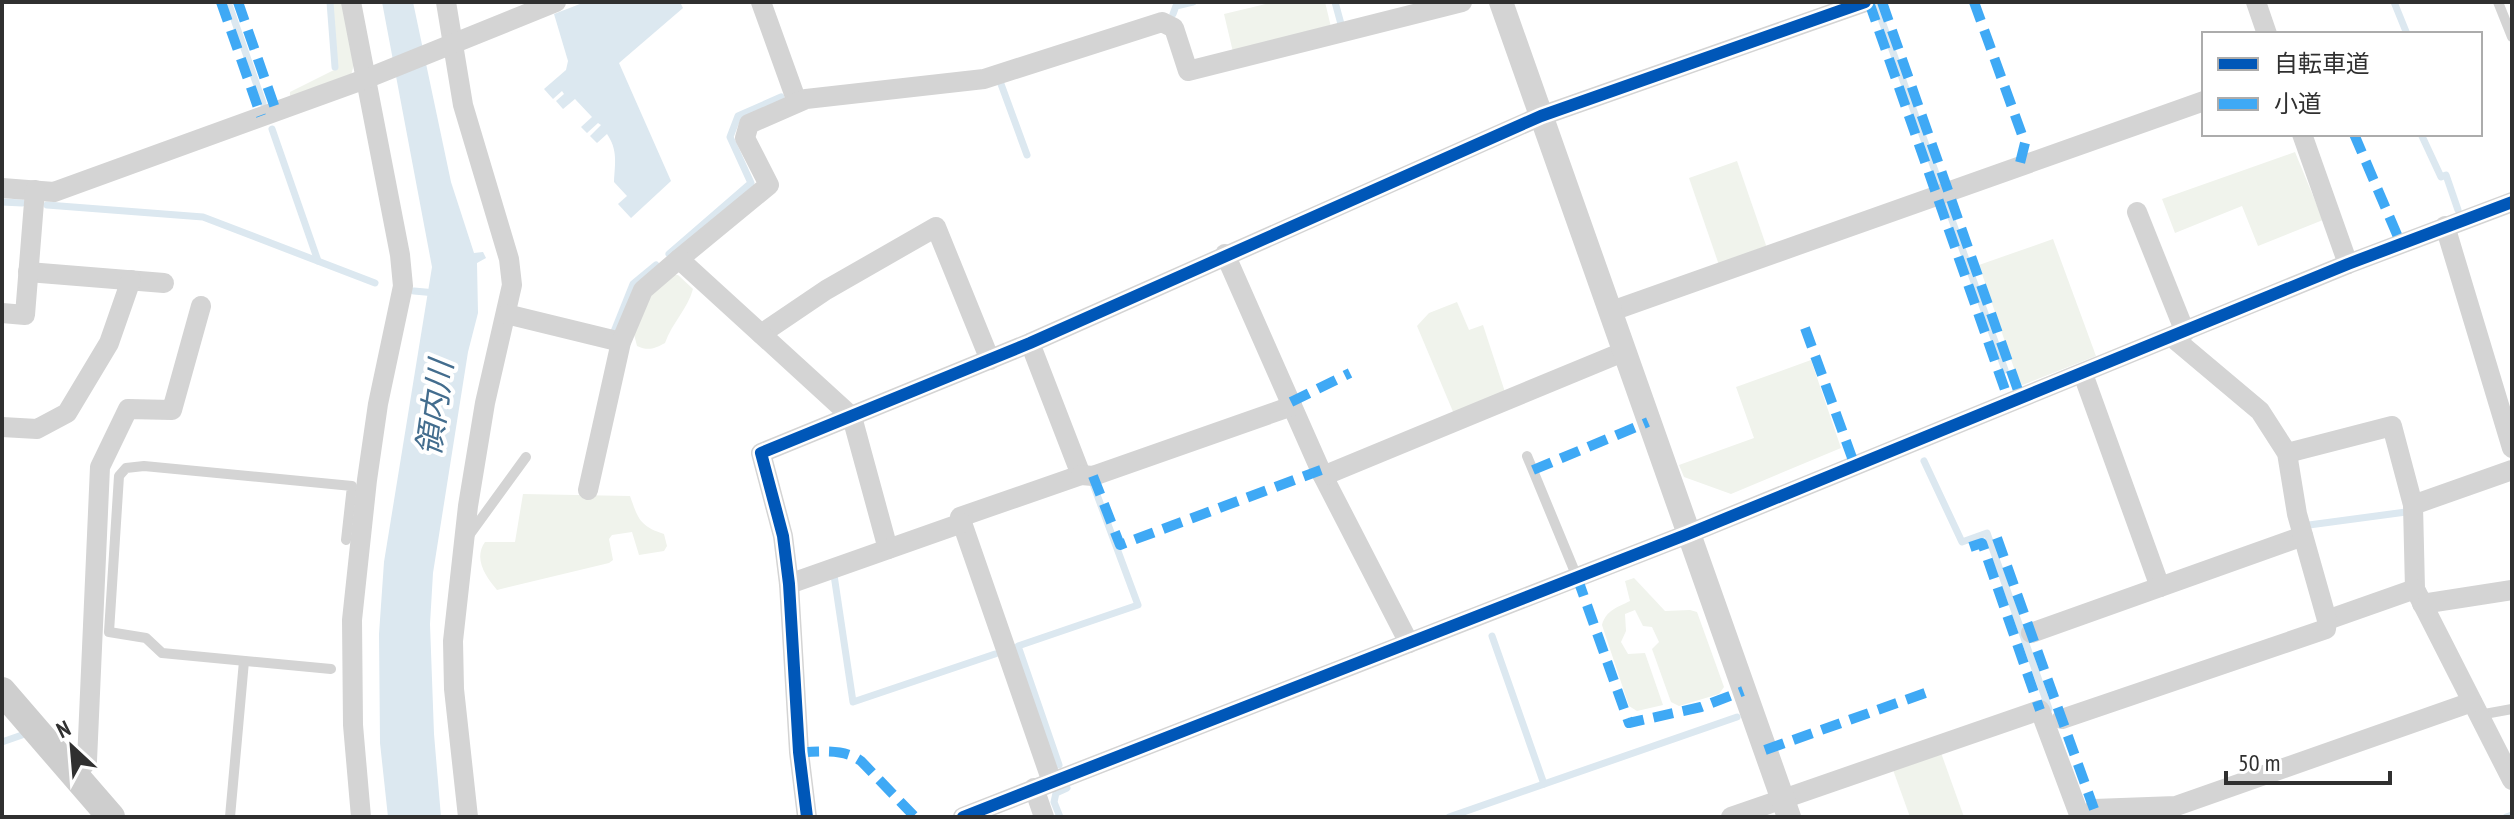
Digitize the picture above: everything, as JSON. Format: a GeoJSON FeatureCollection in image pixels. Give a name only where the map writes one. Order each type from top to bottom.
{"type":"FeatureCollection","features":[{"type":"Feature","properties":{"kind":"main road"},"geometry":{"type":"LineString","coordinates":[[2,691],[111,817]]}},
{"type":"Feature","properties":{"kind":"street"},"geometry":{"type":"LineString","coordinates":[[351,2],[400,255],[403,286],[376,419],[352,620],[353,725],[361,817]]}},
{"type":"Feature","properties":{"kind":"street"},"geometry":{"type":"LineString","coordinates":[[446,2],[463,105],[509,259],[512,285],[485,403],[453,641],[454,689],[468,817]]}},
{"type":"Feature","properties":{"kind":"street"},"geometry":{"type":"LineString","coordinates":[[2,188],[54,192],[367,78],[556,2]]}},
{"type":"Feature","properties":{"kind":"street"},"geometry":{"type":"LineString","coordinates":[[761,2],[797,102]]}},
{"type":"Feature","properties":{"kind":"street"},"geometry":{"type":"LineString","coordinates":[[588,490],[621,342],[643,290],[769,185],[745,138],[749,124],[806,99],[984,79],[1162,22],[1174,28],[1188,71],[1462,2]]}},
{"type":"Feature","properties":{"kind":"street"},"geometry":{"type":"LineString","coordinates":[[1501,2],[1786,808]]}},
{"type":"Feature","properties":{"kind":"street"},"geometry":{"type":"LineString","coordinates":[[807,817],[799,752],[789,584],[783,536],[761,453],[1030,343],[1541,116],[1865,2]]}},
{"type":"Feature","properties":{"kind":"street"},"geometry":{"type":"LineString","coordinates":[[2256,2],[2266,32]]}},
{"type":"Feature","properties":{"kind":"street"},"geometry":{"type":"LineString","coordinates":[[1609,312],[2202,102]]}},
{"type":"Feature","properties":{"kind":"street"},"geometry":{"type":"LineString","coordinates":[[2303,136],[2348,264]]}},
{"type":"Feature","properties":{"kind":"street"},"geometry":{"type":"LineString","coordinates":[[2,313],[25,315],[35,190]]}},
{"type":"Feature","properties":{"kind":"street"},"geometry":{"type":"LineString","coordinates":[[963,817],[1688,534],[2348,264],[2512,202]]}},
{"type":"Feature","properties":{"kind":"street"},"geometry":{"type":"LineString","coordinates":[[2062,719],[2326,629],[2327,620],[2303,536],[2287,453],[2260,411],[2179,335],[2137,212]]}},
{"type":"Feature","properties":{"kind":"street"},"geometry":{"type":"LineString","coordinates":[[2445,226],[2512,448]]}},
{"type":"Feature","properties":{"kind":"street"},"geometry":{"type":"LineString","coordinates":[[761,334],[826,290],[936,227],[990,360]]}},
{"type":"Feature","properties":{"kind":"street"},"geometry":{"type":"LineString","coordinates":[[1225,254],[1323,476],[1409,643]]}},
{"type":"Feature","properties":{"kind":"street"},"geometry":{"type":"LineString","coordinates":[[679,259],[852,417],[888,549]]}},
{"type":"Feature","properties":{"kind":"street"},"geometry":{"type":"LineString","coordinates":[[28,272],[164,283]]}},
{"type":"Feature","properties":{"kind":"street"},"geometry":{"type":"LineString","coordinates":[[2,427],[37,429],[67,413],[109,343],[131,280]]}},
{"type":"Feature","properties":{"kind":"street"},"geometry":{"type":"LineString","coordinates":[[75,776],[87,761],[100,467],[128,409],[172,410],[201,306]]}},
{"type":"Feature","properties":{"kind":"street"},"geometry":{"type":"LineString","coordinates":[[506,314],[621,342]]}},
{"type":"Feature","properties":{"kind":"street"},"geometry":{"type":"LineString","coordinates":[[1030,343],[1081,475]]}},
{"type":"Feature","properties":{"kind":"street"},"geometry":{"type":"LineString","coordinates":[[1323,476],[1623,352]]}},
{"type":"Feature","properties":{"kind":"street"},"geometry":{"type":"LineString","coordinates":[[2083,374],[2160,587]]}},
{"type":"Feature","properties":{"kind":"street"},"geometry":{"type":"LineString","coordinates":[[1044,817],[1043,785],[960,517],[1081,475],[1093,476],[1292,406]]}},
{"type":"Feature","properties":{"kind":"street"},"geometry":{"type":"LineString","coordinates":[[2287,453],[2392,426],[2413,505],[2419,596],[2512,780]]}},
{"type":"Feature","properties":{"kind":"street"},"geometry":{"type":"LineString","coordinates":[[2413,505],[2512,470]]}},
{"type":"Feature","properties":{"kind":"street"},"geometry":{"type":"LineString","coordinates":[[789,584],[962,523]]}},
{"type":"Feature","properties":{"kind":"street"},"geometry":{"type":"LineString","coordinates":[[2031,633],[2303,536]]}},
{"type":"Feature","properties":{"kind":"street"},"geometry":{"type":"LineString","coordinates":[[2327,620],[2419,596],[2512,590]]}},
{"type":"Feature","properties":{"kind":"street"},"geometry":{"type":"LineString","coordinates":[[1731,817],[1786,808],[2040,710],[2087,813],[2155,812],[2475,708]]}},
{"type":"Feature","properties":{"kind":"lane"},"geometry":{"type":"LineString","coordinates":[[2498,2],[2512,37]]}},
{"type":"Feature","properties":{"kind":"lane"},"geometry":{"type":"LineString","coordinates":[[1527,456],[1577,577]]}},
{"type":"Feature","properties":{"kind":"lane"},"geometry":{"type":"LineString","coordinates":[[464,542],[526,457]]}},
{"type":"Feature","properties":{"kind":"lane"},"geometry":{"type":"LineString","coordinates":[[331,669],[162,653],[146,638],[109,632],[119,476],[126,468],[144,466],[352,486],[346,540]]}},
{"type":"Feature","properties":{"kind":"lane"},"geometry":{"type":"LineString","coordinates":[[230,817],[244,661]]}},
{"type":"Feature","properties":{"kind":"lane"},"geometry":{"type":"LineString","coordinates":[[2475,708],[2512,709]]}},
{"type":"Feature","properties":{"kind":"shaded area"},"geometry":{"type":"Polygon","coordinates":[[[332,2],[344,2],[355,61],[351,75],[290,100],[290,92],[336,69],[332,2]]]}},
{"type":"Feature","properties":{"kind":"shaded area"},"geometry":{"type":"Polygon","coordinates":[[[1274,2],[1325,2],[1331,27],[1233,52],[1224,14],[1274,2]]]}},
{"type":"Feature","properties":{"kind":"shaded area"},"geometry":{"type":"Polygon","coordinates":[[[2295,152],[2323,220],[2258,246],[2242,206],[2175,233],[2162,199],[2295,152]]]}},
{"type":"Feature","properties":{"kind":"shaded area"},"geometry":{"type":"Polygon","coordinates":[[[1737,161],[1768,251],[1720,268],[1689,178],[1737,161]]]}},
{"type":"Feature","properties":{"kind":"shaded area"},"geometry":{"type":"Polygon","coordinates":[[[2053,239],[2096,356],[2020,386],[1979,265],[2053,239]]]}},
{"type":"Feature","properties":{"kind":"shaded area"},"geometry":{"type":"Polygon","coordinates":[[[674,275],[693,289],[688,303],[665,343],[651,349],[637,346],[634,334],[649,296],[674,275]]]}},
{"type":"Feature","properties":{"kind":"shaded area"},"geometry":{"type":"Polygon","coordinates":[[[1457,302],[1469,330],[1483,325],[1505,392],[1454,414],[1417,326],[1429,313],[1457,302]]]}},
{"type":"Feature","properties":{"kind":"shaded area"},"geometry":{"type":"Polygon","coordinates":[[[1811,360],[1841,448],[1731,494],[1684,477],[1679,465],[1754,438],[1736,387],[1811,360]]]}},
{"type":"Feature","properties":{"kind":"shaded area"},"geometry":{"type":"Polygon","coordinates":[[[523,494],[630,496],[641,520],[649,528],[664,534],[667,546],[664,551],[639,555],[632,532],[612,535],[609,539],[613,560],[609,563],[497,590],[482,568],[480,555],[485,542],[515,542],[523,494]]]}},
{"type":"Feature","properties":{"kind":"shaded area"},"geometry":{"type":"Polygon","coordinates":[[[1634,578],[1665,611],[1697,612],[1724,687],[1719,694],[1679,706],[1671,702],[1652,649],[1659,642],[1652,627],[1643,626],[1635,610],[1625,614],[1626,631],[1621,642],[1628,654],[1645,653],[1663,705],[1637,711],[1629,706],[1602,625],[1609,612],[1630,601],[1625,581],[1634,578]]]}},
{"type":"Feature","properties":{"kind":"shaded area"},"geometry":{"type":"Polygon","coordinates":[[[1940,750],[1964,817],[1910,817],[1892,767],[1940,750]]]}},
{"type":"Feature","properties":{"kind":"water","name":"領内川"},"geometry":{"type":"Polygon","coordinates":[[[382,2],[413,2],[451,182],[474,253],[483,252],[486,258],[477,263],[478,313],[468,352],[433,573],[430,624],[441,817],[388,817],[380,743],[379,634],[384,562],[432,267],[382,2]]]}},
{"type":"Feature","properties":{"kind":"water"},"geometry":{"type":"Polygon","coordinates":[[[585,2],[680,2],[683,8],[619,63],[671,181],[631,218],[618,204],[627,196],[614,182],[615,157],[607,134],[597,143],[590,136],[601,125],[598,123],[587,133],[581,127],[592,117],[575,99],[563,109],[556,101],[564,94],[562,91],[553,99],[544,89],[566,70],[568,61],[554,14],[585,2]]]}},
{"type":"Feature","properties":{"kind":"waterway"},"geometry":{"type":"LineString","coordinates":[[228,2],[263,103]]}},
{"type":"Feature","properties":{"kind":"waterway"},"geometry":{"type":"LineString","coordinates":[[330,2],[335,67]]}},
{"type":"Feature","properties":{"kind":"waterway"},"geometry":{"type":"LineString","coordinates":[[1173,14],[1176,6],[1193,2]]}},
{"type":"Feature","properties":{"kind":"waterway"},"geometry":{"type":"LineString","coordinates":[[1335,2],[1341,24]]}},
{"type":"Feature","properties":{"kind":"waterway"},"geometry":{"type":"LineString","coordinates":[[2394,2],[2406,32]]}},
{"type":"Feature","properties":{"kind":"waterway"},"geometry":{"type":"LineString","coordinates":[[1877,7],[1940,185]]}},
{"type":"Feature","properties":{"kind":"waterway"},"geometry":{"type":"LineString","coordinates":[[1001,84],[1027,155]]}},
{"type":"Feature","properties":{"kind":"waterway"},"geometry":{"type":"LineString","coordinates":[[669,254],[751,183],[730,137],[738,116],[781,97]]}},
{"type":"Feature","properties":{"kind":"waterway"},"geometry":{"type":"LineString","coordinates":[[272,129],[318,261]]}},
{"type":"Feature","properties":{"kind":"waterway"},"geometry":{"type":"LineString","coordinates":[[2422,136],[2441,177],[2446,175],[2458,210]]}},
{"type":"Feature","properties":{"kind":"waterway"},"geometry":{"type":"LineString","coordinates":[[2,202],[22,203]]}},
{"type":"Feature","properties":{"kind":"waterway"},"geometry":{"type":"LineString","coordinates":[[1946,203],[2005,370]]}},
{"type":"Feature","properties":{"kind":"waterway"},"geometry":{"type":"LineString","coordinates":[[47,205],[203,217],[375,283]]}},
{"type":"Feature","properties":{"kind":"waterway"},"geometry":{"type":"LineString","coordinates":[[613,334],[633,284],[656,265]]}},
{"type":"Feature","properties":{"kind":"waterway"},"geometry":{"type":"LineString","coordinates":[[414,291],[436,293]]}},
{"type":"Feature","properties":{"kind":"waterway"},"geometry":{"type":"LineString","coordinates":[[1924,461],[1962,542],[1987,533],[2049,709]]}},
{"type":"Feature","properties":{"kind":"waterway"},"geometry":{"type":"LineString","coordinates":[[1059,765],[1018,646],[1138,605],[1093,484]]}},
{"type":"Feature","properties":{"kind":"waterway"},"geometry":{"type":"LineString","coordinates":[[2309,525],[2406,512]]}},
{"type":"Feature","properties":{"kind":"waterway"},"geometry":{"type":"LineString","coordinates":[[834,575],[853,702],[995,654]]}},
{"type":"Feature","properties":{"kind":"waterway"},"geometry":{"type":"LineString","coordinates":[[1492,636],[1544,784]]}},
{"type":"Feature","properties":{"kind":"waterway"},"geometry":{"type":"LineString","coordinates":[[1449,817],[1737,717]]}},
{"type":"Feature","properties":{"kind":"waterway"},"geometry":{"type":"LineString","coordinates":[[2,742],[22,735]]}},
{"type":"Feature","properties":{"kind":"waterway"},"geometry":{"type":"LineString","coordinates":[[1060,817],[1054,802],[1056,793],[1067,788]]}},
{"type":"Feature","properties":{"kind":"waterway"},"geometry":{"type":"LineString","coordinates":[[2506,817],[2512,815]]}},
{"type":"Feature","properties":{"kind":"marked path"},"geometry":{"type":"LineString","coordinates":[[221,2],[261,116]]}},
{"type":"Feature","properties":{"kind":"marked path"},"geometry":{"type":"LineString","coordinates":[[238,2],[276,111]]}},
{"type":"Feature","properties":{"kind":"marked path"},"geometry":{"type":"LineString","coordinates":[[1869,2],[2010,404]]}},
{"type":"Feature","properties":{"kind":"marked path"},"geometry":{"type":"LineString","coordinates":[[1882,2],[2021,399]]}},
{"type":"Feature","properties":{"kind":"marked path"},"geometry":{"type":"LineString","coordinates":[[1974,2],[2025,143],[2019,167]]}},
{"type":"Feature","properties":{"kind":"marked path"},"geometry":{"type":"LineString","coordinates":[[2355,136],[2401,244]]}},
{"type":"Feature","properties":{"kind":"marked path"},"geometry":{"type":"LineString","coordinates":[[1805,328],[1855,466]]}},
{"type":"Feature","properties":{"kind":"marked path"},"geometry":{"type":"LineString","coordinates":[[1291,402],[1350,373]]}},
{"type":"Feature","properties":{"kind":"marked path"},"geometry":{"type":"LineString","coordinates":[[1533,470],[1648,422]]}},
{"type":"Feature","properties":{"kind":"marked path"},"geometry":{"type":"LineString","coordinates":[[1093,476],[1120,545],[1321,470]]}},
{"type":"Feature","properties":{"kind":"marked path"},"geometry":{"type":"LineString","coordinates":[[1997,538],[2094,809]]}},
{"type":"Feature","properties":{"kind":"marked path"},"geometry":{"type":"LineString","coordinates":[[1970,547],[1982,543],[2040,710]]}},
{"type":"Feature","properties":{"kind":"marked path"},"geometry":{"type":"LineString","coordinates":[[1577,577],[1629,723],[1701,707],[1743,691]]}},
{"type":"Feature","properties":{"kind":"marked path"},"geometry":{"type":"LineString","coordinates":[[1765,750],[1928,692]]}},
{"type":"Feature","properties":{"kind":"marked path"},"geometry":{"type":"LineString","coordinates":[[799,752],[832,752],[854,757],[915,817]]}},
{"type":"Feature","properties":{"kind":"cycle path"},"geometry":{"type":"LineString","coordinates":[[807,817],[799,752],[789,584],[783,536],[761,453],[1030,343],[1541,116],[1865,2]]}},
{"type":"Feature","properties":{"kind":"cycle path"},"geometry":{"type":"LineString","coordinates":[[963,817],[1688,534],[2348,264],[2512,202]]}}]}
